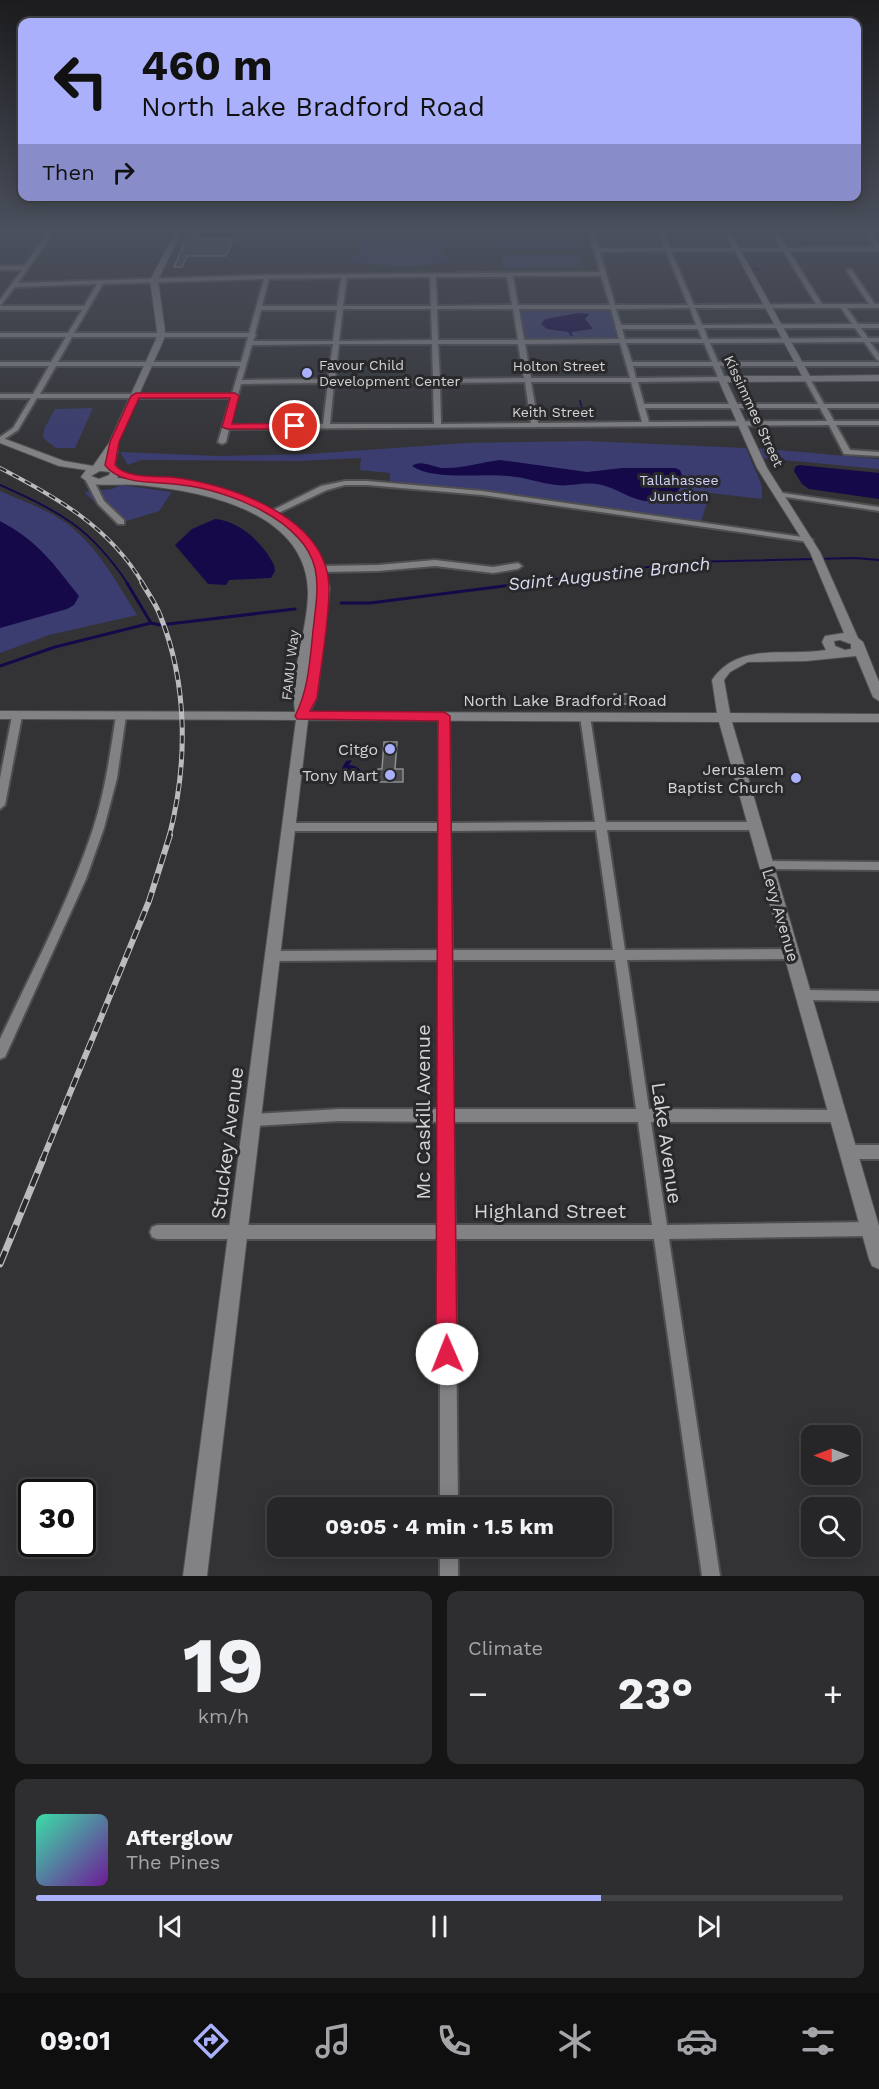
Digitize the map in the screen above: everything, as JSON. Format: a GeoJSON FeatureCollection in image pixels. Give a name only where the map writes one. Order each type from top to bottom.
{"type":"FeatureCollection","features":[{"type":"Feature","properties":{"kind":"street"},"geometry":{"type":"LineString","coordinates":[[24,307],[86,308]]}},
{"type":"Feature","properties":{"kind":"street"},"geometry":{"type":"LineString","coordinates":[[121,522],[97,496],[88,479],[88,473],[96,468],[114,443],[136,396],[161,335],[157,307]]}},
{"type":"Feature","properties":{"kind":"street"},"geometry":{"type":"LineString","coordinates":[[326,425],[340,307]]}},
{"type":"Feature","properties":{"kind":"street"},"geometry":{"type":"LineString","coordinates":[[434,307],[438,424]]}},
{"type":"Feature","properties":{"kind":"street"},"geometry":{"type":"LineString","coordinates":[[222,442],[259,308],[471,307]]}},
{"type":"Feature","properties":{"kind":"street"},"geometry":{"type":"LineString","coordinates":[[516,307],[535,424]]}},
{"type":"Feature","properties":{"kind":"street"},"geometry":{"type":"LineString","coordinates":[[614,307],[628,364],[646,423]]}},
{"type":"Feature","properties":{"kind":"street","name":"Kissimmee Street"},"geometry":{"type":"LineString","coordinates":[[691,307],[755,454],[809,540],[821,564],[878,696],[874,718]]}},
{"type":"Feature","properties":{"kind":"street"},"geometry":{"type":"LineString","coordinates":[[768,307],[846,452],[879,454]]}},
{"type":"Feature","properties":{"kind":"street"},"geometry":{"type":"LineString","coordinates":[[628,364],[879,362],[843,307]]}},
{"type":"Feature","properties":{"kind":"street"},"geometry":{"type":"LineString","coordinates":[[0,440],[14,430],[86,308]]}},
{"type":"Feature","properties":{"kind":"street"},"geometry":{"type":"LineString","coordinates":[[620,327],[879,326]]}},
{"type":"Feature","properties":{"kind":"street"},"geometry":{"type":"LineString","coordinates":[[0,334],[253,335]]}},
{"type":"Feature","properties":{"kind":"street"},"geometry":{"type":"LineString","coordinates":[[251,343],[879,340]]}},
{"type":"Feature","properties":{"kind":"street"},"geometry":{"type":"LineString","coordinates":[[0,364],[244,364]]}},
{"type":"Feature","properties":{"kind":"street","name":"Holton Street"},"geometry":{"type":"LineString","coordinates":[[239,382],[879,378]]}},
{"type":"Feature","properties":{"kind":"street"},"geometry":{"type":"LineString","coordinates":[[0,396],[235,396]]}},
{"type":"Feature","properties":{"kind":"street"},"geometry":{"type":"LineString","coordinates":[[641,406],[879,406]]}},
{"type":"Feature","properties":{"kind":"street","name":"Keith Street"},"geometry":{"type":"LineString","coordinates":[[227,427],[879,423]]}},
{"type":"Feature","properties":{"kind":"street","name":"FAMU Way"},"geometry":{"type":"LineString","coordinates":[[0,440],[62,464],[96,468],[111,475],[186,488],[236,502],[288,522],[305,539],[315,554],[321,569],[324,596],[309,704],[302,716]]}},
{"type":"Feature","properties":{"kind":"street"},"geometry":{"type":"LineString","coordinates":[[110,509],[102,491],[111,475],[110,463],[114,443]]}},
{"type":"Feature","properties":{"kind":"street","name":"FAMU Way"},"geometry":{"type":"LineString","coordinates":[[0,447],[88,479],[111,475]]}},
{"type":"Feature","properties":{"kind":"street"},"geometry":{"type":"LineString","coordinates":[[269,514],[328,487],[348,483],[373,483],[482,493],[809,540]]}},
{"type":"Feature","properties":{"kind":"street"},"geometry":{"type":"LineString","coordinates":[[779,494],[879,508]]}},
{"type":"Feature","properties":{"kind":"street","name":"FAMU Way"},"geometry":{"type":"LineString","coordinates":[[269,514],[296,543],[306,558],[311,574],[313,598],[300,696],[302,716]]}},
{"type":"Feature","properties":{"kind":"street"},"geometry":{"type":"LineString","coordinates":[[321,569],[378,568],[435,563],[493,570],[518,566]]}},
{"type":"Feature","properties":{"kind":"street"},"geometry":{"type":"LineString","coordinates":[[829,645],[848,627]]}},
{"type":"Feature","properties":{"kind":"street"},"geometry":{"type":"LineString","coordinates":[[829,645],[856,644]]}},
{"type":"Feature","properties":{"kind":"street","name":"Levy Avenue"},"geometry":{"type":"LineString","coordinates":[[856,644],[854,654],[841,654],[829,645],[806,657],[753,657],[725,668],[718,680],[724,716],[879,1259]]}},
{"type":"Feature","properties":{"kind":"street"},"geometry":{"type":"LineString","coordinates":[[841,654],[864,666]]}},
{"type":"Feature","properties":{"kind":"street","name":"North Lake Bradford Road"},"geometry":{"type":"LineString","coordinates":[[0,716],[874,718]]}},
{"type":"Feature","properties":{"kind":"street"},"geometry":{"type":"LineString","coordinates":[[0,805],[17,716]]}},
{"type":"Feature","properties":{"kind":"street"},"geometry":{"type":"LineString","coordinates":[[0,1053],[88,861],[107,799],[121,716]]}},
{"type":"Feature","properties":{"kind":"street","name":"Stuckey Avenue"},"geometry":{"type":"LineString","coordinates":[[195,1576],[302,716]]}},
{"type":"Feature","properties":{"kind":"street","name":"Mc Caskill Avenue"},"geometry":{"type":"LineString","coordinates":[[444,716],[448,1497]]}},
{"type":"Feature","properties":{"kind":"street","name":"Lake Avenue"},"geometry":{"type":"LineString","coordinates":[[585,716],[711,1576]]}},
{"type":"Feature","properties":{"kind":"street"},"geometry":{"type":"LineString","coordinates":[[289,827],[756,826]]}},
{"type":"Feature","properties":{"kind":"street"},"geometry":{"type":"LineString","coordinates":[[767,865],[879,866]]}},
{"type":"Feature","properties":{"kind":"street"},"geometry":{"type":"LineString","coordinates":[[273,957],[792,954]]}},
{"type":"Feature","properties":{"kind":"street"},"geometry":{"type":"LineString","coordinates":[[804,995],[879,996]]}},
{"type":"Feature","properties":{"kind":"street"},"geometry":{"type":"LineString","coordinates":[[252,1120],[339,1115],[445,1114],[838,1116]]}},
{"type":"Feature","properties":{"kind":"street"},"geometry":{"type":"LineString","coordinates":[[849,1152],[879,1152]]}},
{"type":"Feature","properties":{"kind":"street","name":"Highland Street"},"geometry":{"type":"LineString","coordinates":[[157,1232],[660,1232],[870,1229]]}},
{"type":"Feature","properties":{"kind":"street"},"geometry":{"type":"LineString","coordinates":[[449,1557],[449,1576]]}},
{"type":"Feature","properties":{"kind":"green space"},"geometry":{"type":"Polygon","coordinates":[[[610,307],[616,339],[527,339],[524,337],[520,308],[610,307]]]}},
{"type":"Feature","properties":{"kind":"green space"},"geometry":{"type":"Polygon","coordinates":[[[93,408],[75,448],[56,448],[43,438],[44,429],[55,409],[93,408]]]}},
{"type":"Feature","properties":{"kind":"green space","name":"Tallahassee Junction"},"geometry":{"type":"Polygon","coordinates":[[[587,441],[746,448],[762,486],[762,499],[710,493],[701,522],[490,492],[390,481],[390,473],[360,470],[361,458],[297,461],[141,460],[128,465],[120,452],[218,456],[309,454],[466,443],[587,441]]]}},
{"type":"Feature","properties":{"kind":"green space"},"geometry":{"type":"Polygon","coordinates":[[[755,448],[879,459],[879,469],[761,458],[755,448]]]}},
{"type":"Feature","properties":{"kind":"green space"},"geometry":{"type":"Polygon","coordinates":[[[121,485],[172,492],[159,511],[117,524],[84,492],[112,489],[121,485]]]}},
{"type":"Feature","properties":{"kind":"green space"},"geometry":{"type":"Polygon","coordinates":[[[0,491],[48,512],[81,535],[102,560],[137,615],[49,635],[0,653],[0,491]]]}},
{"type":"Feature","properties":{"kind":"shaded area"},"geometry":{"type":"Polygon","coordinates":[[[579,313],[589,314],[585,319],[593,329],[571,332],[573,336],[571,336],[568,332],[547,329],[541,324],[545,319],[579,313]]]}},
{"type":"Feature","properties":{"kind":"shaded area"},"geometry":{"type":"Polygon","coordinates":[[[500,460],[587,472],[622,468],[675,468],[680,470],[682,482],[678,491],[664,500],[650,501],[635,499],[609,487],[596,484],[550,484],[496,475],[445,475],[421,471],[412,466],[423,463],[450,468],[500,460]]]}},
{"type":"Feature","properties":{"kind":"shaded area"},"geometry":{"type":"Polygon","coordinates":[[[799,465],[879,473],[879,499],[809,489],[802,484],[794,471],[799,465]]]}},
{"type":"Feature","properties":{"kind":"shaded area"},"geometry":{"type":"Polygon","coordinates":[[[215,519],[233,524],[257,541],[274,565],[275,571],[271,578],[229,580],[226,585],[208,584],[175,545],[192,529],[215,519]]]}},
{"type":"Feature","properties":{"kind":"shaded area"},"geometry":{"type":"Polygon","coordinates":[[[0,521],[35,545],[52,563],[79,596],[74,605],[0,628],[0,521]]]}},
{"type":"Feature","properties":{"kind":"shaded area"},"geometry":{"type":"Polygon","coordinates":[[[352,760],[349,765],[365,773],[365,781],[351,781],[342,776],[342,768],[346,761],[352,760]]]}},
{"type":"Feature","properties":{"kind":"building"},"geometry":{"type":"Polygon","coordinates":[[[614,694],[636,694],[638,704],[615,704],[614,694]]]}},
{"type":"Feature","properties":{"kind":"building"},"geometry":{"type":"Polygon","coordinates":[[[384,742],[397,742],[395,769],[403,769],[403,782],[377,782],[378,769],[382,769],[384,742]]]}},
{"type":"Feature","properties":{"kind":"waterway"},"geometry":{"type":"LineString","coordinates":[[580,401],[585,420]]}},
{"type":"Feature","properties":{"kind":"waterway","name":"Saint Augustine Branch"},"geometry":{"type":"LineString","coordinates":[[0,485],[40,504],[72,523],[100,548],[128,584]]}},
{"type":"Feature","properties":{"kind":"waterway","name":"Saint Augustine Branch"},"geometry":{"type":"LineString","coordinates":[[517,584],[687,562],[855,558],[879,560]]}},
{"type":"Feature","properties":{"kind":"waterway","name":"Saint Augustine Branch"},"geometry":{"type":"LineString","coordinates":[[127,583],[151,623]]}},
{"type":"Feature","properties":{"kind":"waterway","name":"Saint Augustine Branch"},"geometry":{"type":"LineString","coordinates":[[341,603],[370,603],[528,583]]}},
{"type":"Feature","properties":{"kind":"waterway","name":"Saint Augustine Branch"},"geometry":{"type":"LineString","coordinates":[[151,623],[160,625],[295,609]]}},
{"type":"Feature","properties":{"kind":"waterway"},"geometry":{"type":"LineString","coordinates":[[0,666],[55,647],[151,623]]}},
{"type":"Feature","properties":{"kind":"railway"},"geometry":{"type":"LineString","coordinates":[[0,468],[61,502],[98,530],[115,546],[143,584]]}},
{"type":"Feature","properties":{"kind":"railway"},"geometry":{"type":"LineString","coordinates":[[142,583],[158,611],[169,641],[180,696],[182,724],[180,781],[169,837]]}},
{"type":"Feature","properties":{"kind":"railway"},"geometry":{"type":"LineString","coordinates":[[42,1161],[149,901],[170,835]]}},
{"type":"Feature","properties":{"kind":"railway"},"geometry":{"type":"LineString","coordinates":[[0,1264],[43,1159]]}},
{"type":"Feature","properties":{"kind":"place","name":"Favour Child Development Center"},"geometry":{"type":"Point","coordinates":[307,373]}},
{"type":"Feature","properties":{"kind":"place","name":"Citgo"},"geometry":{"type":"Point","coordinates":[390,749]}},
{"type":"Feature","properties":{"kind":"place","name":"Tony Mart"},"geometry":{"type":"Point","coordinates":[390,775]}},
{"type":"Feature","properties":{"kind":"place","name":"Jerusalem Baptist Church"},"geometry":{"type":"Point","coordinates":[796,778]}},
{"type":"Feature","properties":{"kind":"route"},"geometry":{"type":"LineString","coordinates":[[295,426],[227,427],[235,396],[136,396],[114,442],[110,465],[116,472],[123,475],[186,482],[245,498],[280,517],[308,543],[320,566],[324,596],[310,698],[308,707],[302,716],[444,716],[447,1354]]}}]}
